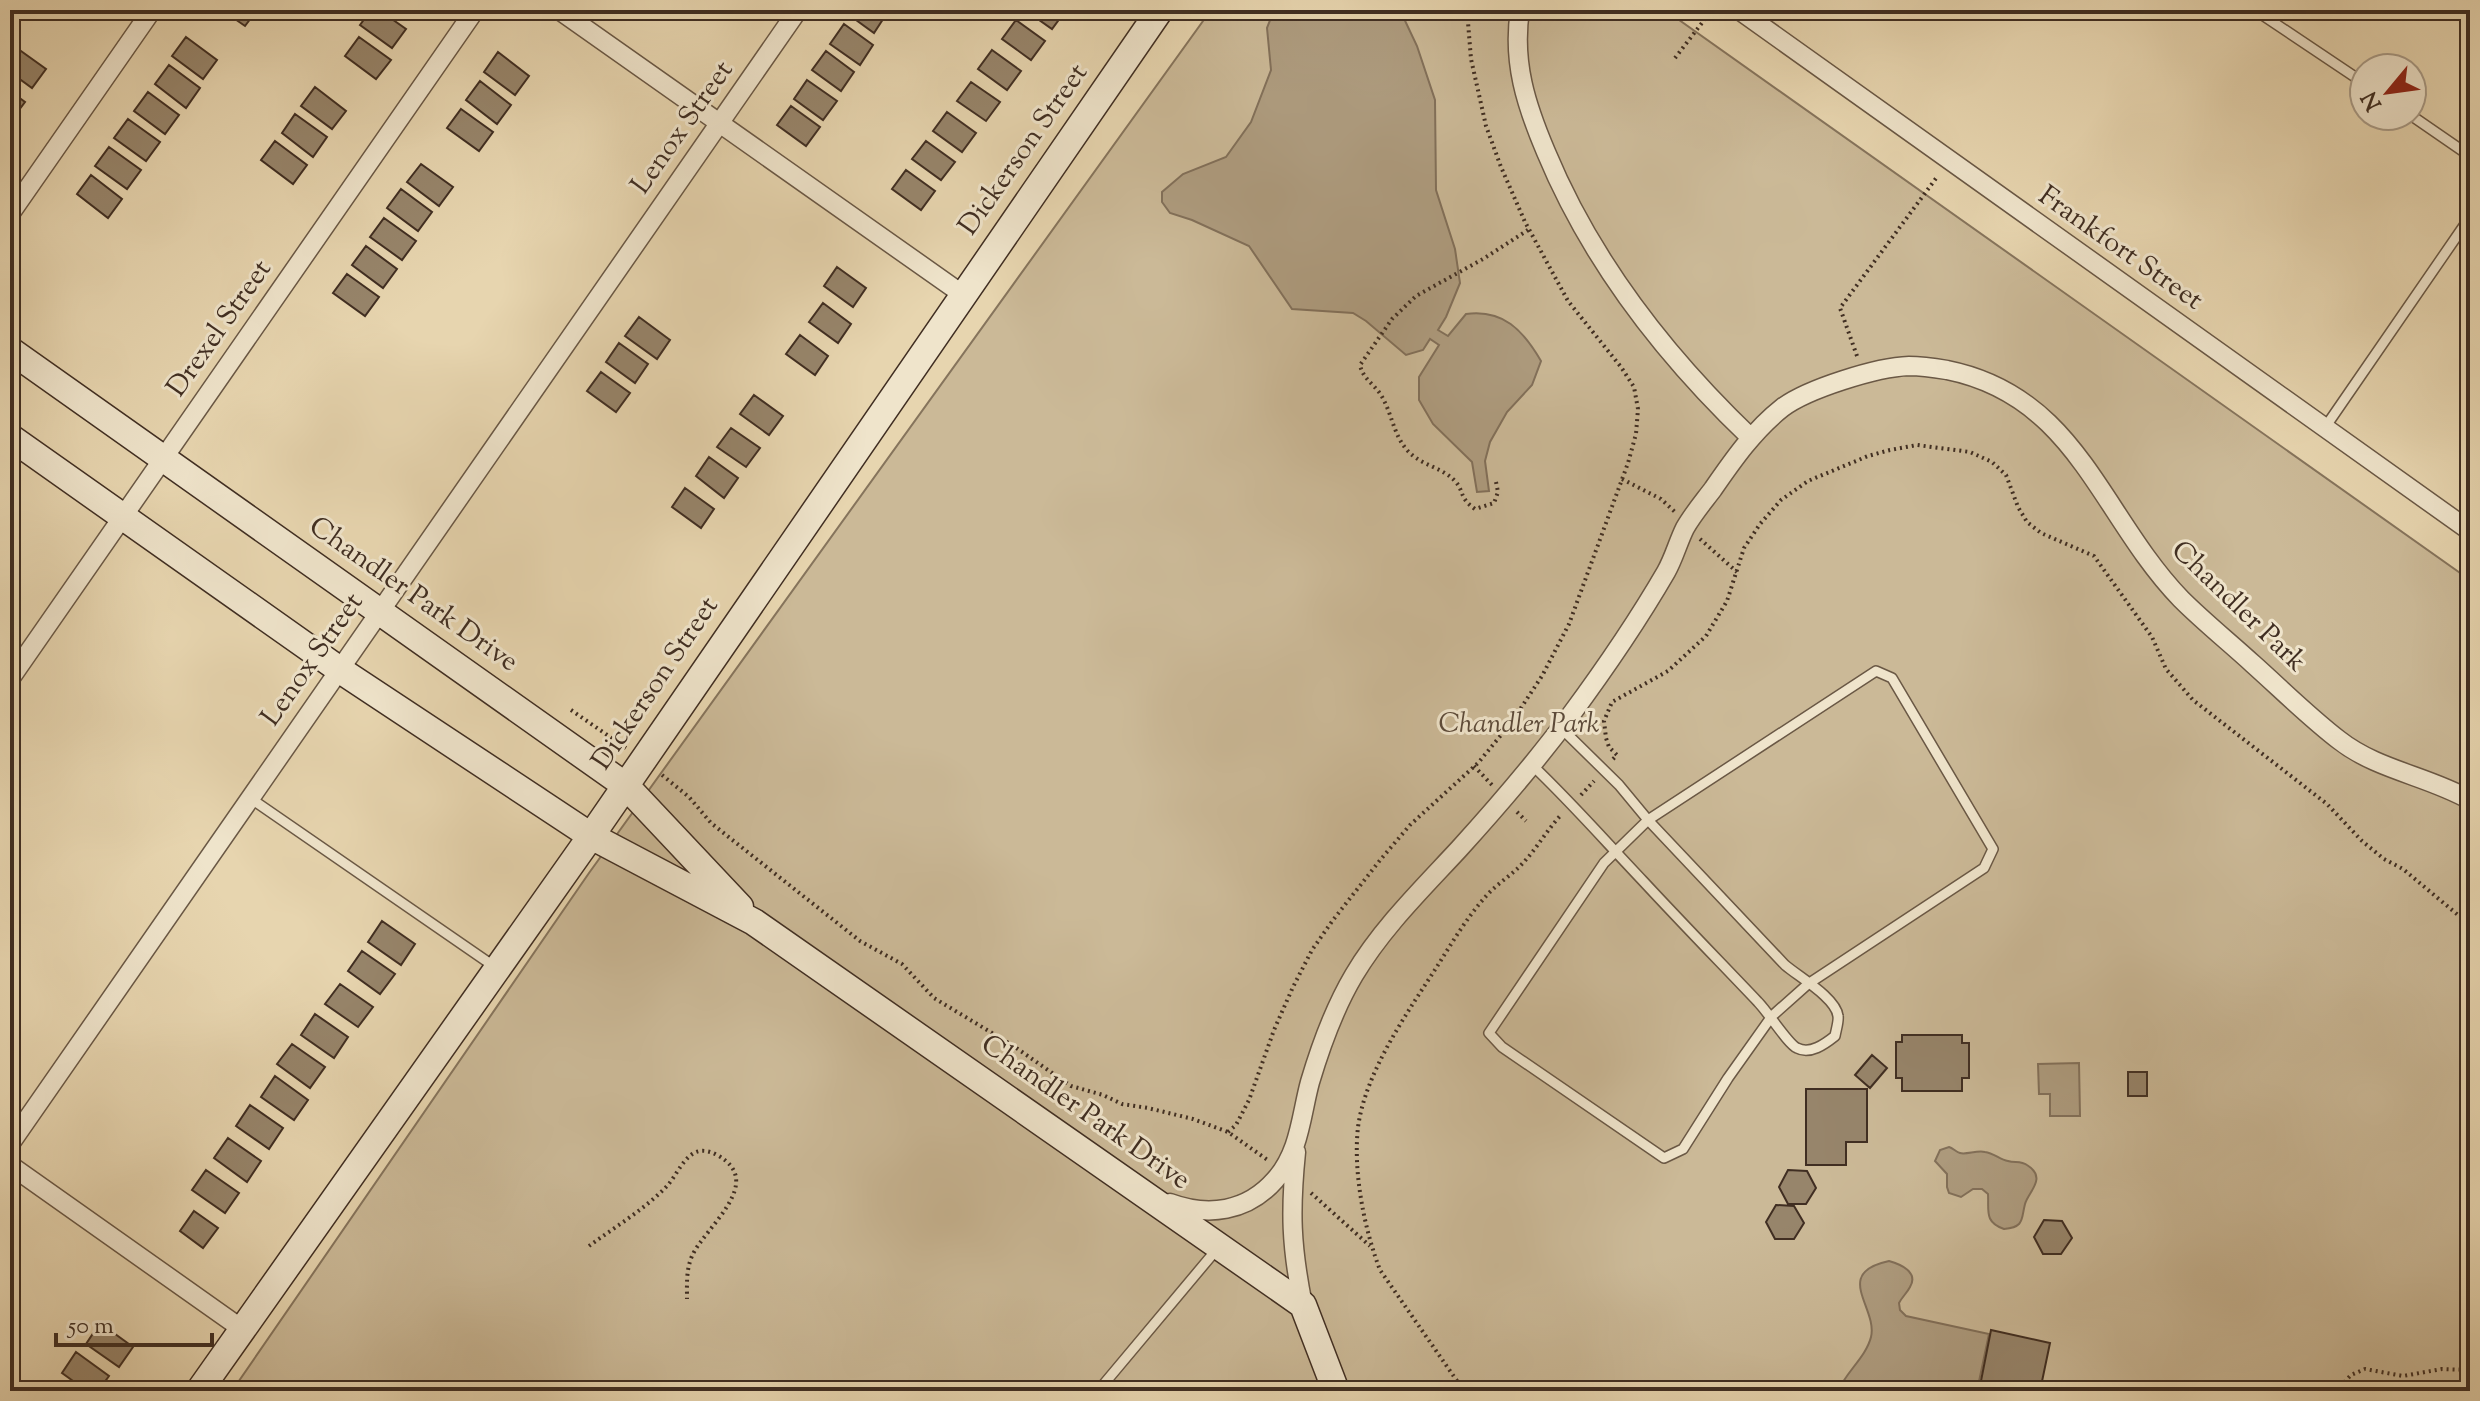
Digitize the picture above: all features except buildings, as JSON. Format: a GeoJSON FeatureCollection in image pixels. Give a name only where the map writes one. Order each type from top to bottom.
{"type":"FeatureCollection","features":[{"type":"Feature","properties":{"kind":"street"},"geometry":{"type":"LineString","coordinates":[[10,214],[152,10]]}},
{"type":"Feature","properties":{"kind":"street","name":"Drexel Street"},"geometry":{"type":"LineString","coordinates":[[10,679],[475,10]]}},
{"type":"Feature","properties":{"kind":"street"},"geometry":{"type":"LineString","coordinates":[[559,10],[962,294]]}},
{"type":"Feature","properties":{"kind":"street","name":"Lenox Street"},"geometry":{"type":"LineString","coordinates":[[10,1144],[798,10]]}},
{"type":"Feature","properties":{"kind":"street","name":"Dickerson Street"},"geometry":{"type":"LineString","coordinates":[[199,1391],[626,786],[1160,10]]}},
{"type":"Feature","properties":{"kind":"street"},"geometry":{"type":"LineString","coordinates":[[1520,10],[1517,53],[1528,111],[1584,230],[1654,336],[1710,399],[1751,438]]}},
{"type":"Feature","properties":{"kind":"street","name":"Frankfort Street"},"geometry":{"type":"LineString","coordinates":[[1739,10],[2470,531]]}},
{"type":"Feature","properties":{"kind":"street","name":"Chandler Park Drive"},"geometry":{"type":"LineString","coordinates":[[10,350],[626,786],[754,922]]}},
{"type":"Feature","properties":{"kind":"street","name":"Chandler Park"},"geometry":{"type":"LineString","coordinates":[[1303,1305],[1294,1258],[1288,1162],[1298,1137],[1310,1082],[1324,1041],[1356,972],[1397,917],[1494,811],[1561,728],[1638,618],[1669,566],[1686,526],[1751,438],[1783,408],[1840,381],[1908,366],[1946,370],[1979,379],[2010,393],[2039,413],[2065,437],[2125,529],[2181,598],[2315,720],[2357,753],[2470,800]]}},
{"type":"Feature","properties":{"kind":"street","name":"Chandler Park Drive"},"geometry":{"type":"LineString","coordinates":[[10,437],[340,670],[591,836],[754,922],[1303,1305]]}},
{"type":"Feature","properties":{"kind":"street"},"geometry":{"type":"LineString","coordinates":[[10,1165],[242,1329]]}},
{"type":"Feature","properties":{"kind":"street","name":"Chandler Park"},"geometry":{"type":"LineString","coordinates":[[1146,1195],[1193,1212],[1215,1211],[1237,1206],[1287,1175]]}},
{"type":"Feature","properties":{"kind":"street"},"geometry":{"type":"LineString","coordinates":[[1303,1305],[1336,1391]]}},
{"type":"Feature","properties":{"kind":"lane"},"geometry":{"type":"LineString","coordinates":[[2255,10],[2348,72]]}},
{"type":"Feature","properties":{"kind":"lane"},"geometry":{"type":"LineString","coordinates":[[2428,127],[2470,156]]}},
{"type":"Feature","properties":{"kind":"lane"},"geometry":{"type":"LineString","coordinates":[[2324,429],[2470,217]]}},
{"type":"Feature","properties":{"kind":"lane"},"geometry":{"type":"LineString","coordinates":[[1876,671],[1892,678],[1993,849],[1984,868],[1808,984],[1772,1016],[1683,1149],[1664,1158],[1502,1047],[1489,1033],[1615,850],[1648,820],[1876,671]]}},
{"type":"Feature","properties":{"kind":"lane"},"geometry":{"type":"LineString","coordinates":[[1532,765],[1572,803],[1772,1016],[1790,1045],[1801,1051],[1824,1045],[1835,1036],[1838,1014],[1827,995],[1785,965],[1648,820],[1619,785],[1561,728]]}},
{"type":"Feature","properties":{"kind":"lane"},"geometry":{"type":"LineString","coordinates":[[250,798],[497,969]]}},
{"type":"Feature","properties":{"kind":"lane"},"geometry":{"type":"LineString","coordinates":[[1098,1391],[1219,1246]]}},
{"type":"Feature","properties":{"kind":"path"},"geometry":{"type":"LineString","coordinates":[[1228,1132],[1236,1125],[1249,1100],[1274,1030],[1312,950],[1410,825],[1478,763],[1511,723],[1542,676],[1569,624],[1636,434],[1638,409],[1634,387],[1568,301],[1514,200],[1486,126],[1471,59],[1467,10]]}},
{"type":"Feature","properties":{"kind":"path"},"geometry":{"type":"LineString","coordinates":[[1675,58],[1708,15]]}},
{"type":"Feature","properties":{"kind":"path"},"geometry":{"type":"LineString","coordinates":[[1863,375],[1840,308],[1937,177]]}},
{"type":"Feature","properties":{"kind":"path"},"geometry":{"type":"LineString","coordinates":[[1496,482],[1498,492],[1494,503],[1475,509],[1464,502],[1455,482],[1419,461],[1397,437],[1381,393],[1361,371],[1360,365],[1392,319],[1416,296],[1529,230]]}},
{"type":"Feature","properties":{"kind":"path"},"geometry":{"type":"LineString","coordinates":[[1464,1391],[1392,1290],[1371,1248],[1359,1179],[1358,1128],[1366,1095],[1395,1033],[1478,906],[1522,864],[1617,755],[1609,747],[1604,721],[1612,702],[1668,671],[1706,636],[1727,601],[1744,548],[1781,500],[1808,481],[1868,456],[1917,445],[1970,452],[1992,462],[2006,475],[2027,522],[2041,533],[2094,556],[2152,637],[2166,669],[2193,700],[2327,804],[2373,850],[2403,869],[2470,925]]}},
{"type":"Feature","properties":{"kind":"path"},"geometry":{"type":"LineString","coordinates":[[571,710],[675,784],[711,823],[860,941],[902,964],[934,998],[1012,1045],[1071,1086],[1122,1104],[1193,1119],[1228,1132],[1322,1201],[1371,1248]]}},
{"type":"Feature","properties":{"kind":"path"},"geometry":{"type":"LineString","coordinates":[[589,1246],[667,1186],[691,1154],[701,1150],[714,1153],[733,1170],[737,1182],[735,1194],[693,1254],[687,1268],[687,1299]]}},
{"type":"Feature","properties":{"kind":"path"},"geometry":{"type":"LineString","coordinates":[[2336,1391],[2351,1375],[2365,1369],[2403,1376],[2442,1369],[2470,1370]]}},
{"type":"Feature","properties":{"kind":"green space","name":"Chandler Park"},"geometry":{"type":"Polygon","coordinates":[[[1211,10],[1665,10],[2470,580],[2470,1391],[232,1391],[589,873],[1211,10]]]}},
{"type":"Feature","properties":{"kind":"shaded area"},"geometry":{"type":"Polygon","coordinates":[[[1274,10],[1400,10],[1417,46],[1435,100],[1436,190],[1455,249],[1460,283],[1438,330],[1448,336],[1466,314],[1479,313],[1501,318],[1519,331],[1541,361],[1532,385],[1507,412],[1490,442],[1485,461],[1489,491],[1477,492],[1472,462],[1433,424],[1419,400],[1419,377],[1439,345],[1430,339],[1423,350],[1406,355],[1353,313],[1292,309],[1249,246],[1170,213],[1162,202],[1162,192],[1183,174],[1226,157],[1251,122],[1271,70],[1267,28],[1274,10]]]}},
{"type":"Feature","properties":{"kind":"shaded area"},"geometry":{"type":"Polygon","coordinates":[[[2079,1063],[2080,1116],[2050,1116],[2050,1094],[2039,1094],[2038,1064],[2079,1063]]]}},
{"type":"Feature","properties":{"kind":"shaded area"},"geometry":{"type":"Polygon","coordinates":[[[1949,1147],[1962,1153],[1988,1153],[2025,1164],[2033,1170],[2035,1185],[2019,1224],[2004,1229],[1993,1223],[1989,1215],[1988,1194],[1982,1189],[1973,1189],[1961,1197],[1949,1193],[1947,1174],[1935,1161],[1940,1150],[1949,1147]]]}},
{"type":"Feature","properties":{"kind":"shaded area"},"geometry":{"type":"Polygon","coordinates":[[[1889,1261],[1903,1267],[1912,1277],[1910,1287],[1899,1303],[1900,1310],[1906,1316],[1989,1334],[1977,1391],[1838,1391],[1871,1337],[1869,1315],[1861,1293],[1863,1274],[1889,1261]]]}}]}
